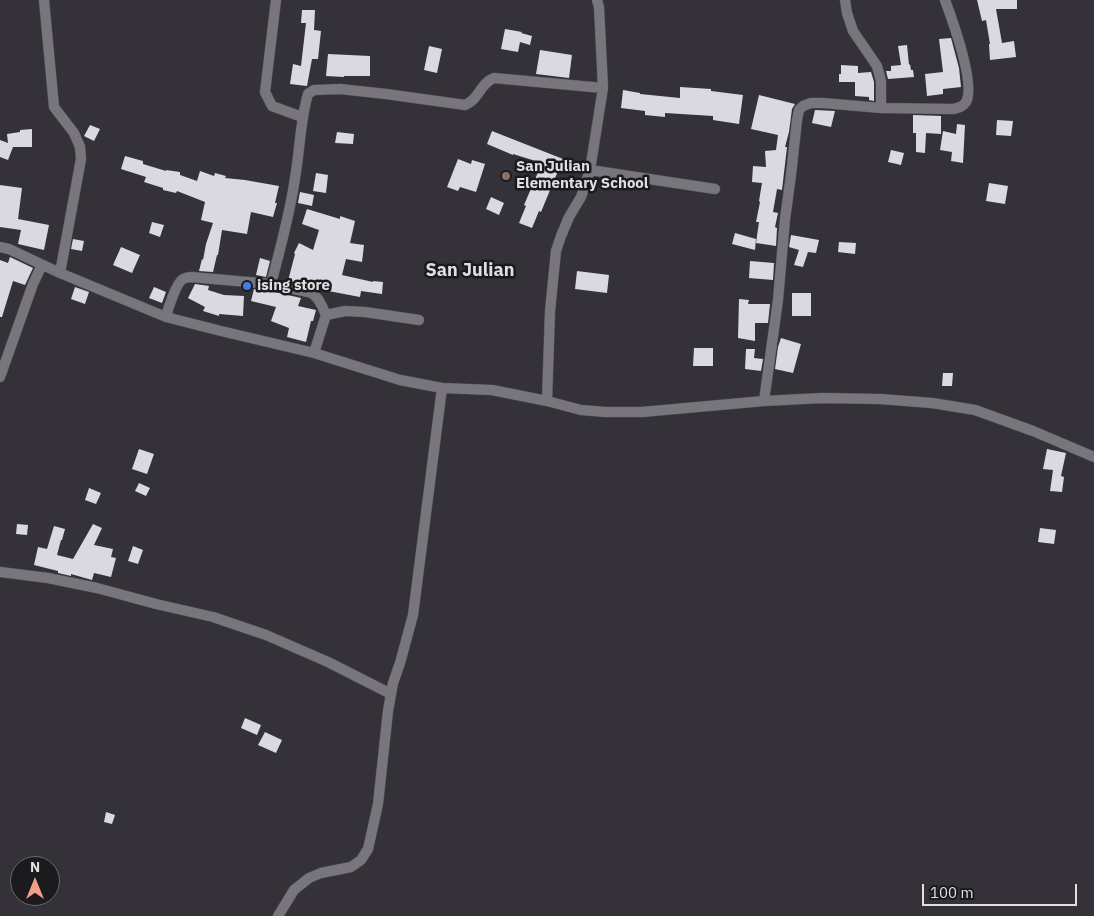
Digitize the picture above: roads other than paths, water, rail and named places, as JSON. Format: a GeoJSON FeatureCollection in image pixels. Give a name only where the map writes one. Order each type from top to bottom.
{"type":"FeatureCollection","features":[{"type":"Feature","properties":{"kind":"street"},"geometry":{"type":"LineString","coordinates":[[44,0],[54,107],[74,133],[82,158],[60,273]]}},
{"type":"Feature","properties":{"kind":"street"},"geometry":{"type":"LineString","coordinates":[[276,0],[265,92],[272,106],[302,117]]}},
{"type":"Feature","properties":{"kind":"street"},"geometry":{"type":"LineString","coordinates":[[547,401],[550,311],[556,251],[569,217],[581,197],[590,170],[603,88],[597,0]]}},
{"type":"Feature","properties":{"kind":"street"},"geometry":{"type":"LineString","coordinates":[[845,0],[853,31],[877,66],[880,81],[881,108]]}},
{"type":"Feature","properties":{"kind":"street"},"geometry":{"type":"LineString","coordinates":[[764,401],[778,300],[785,219],[799,110],[811,103],[881,108],[953,109],[961,107],[966,101],[969,89],[961,45],[945,0]]}},
{"type":"Feature","properties":{"kind":"street"},"geometry":{"type":"LineString","coordinates":[[271,284],[296,178],[302,117],[308,94],[314,90],[340,90],[465,104],[472,102],[485,83],[494,78],[603,88]]}},
{"type":"Feature","properties":{"kind":"street"},"geometry":{"type":"LineString","coordinates":[[590,170],[715,189]]}},
{"type":"Feature","properties":{"kind":"street"},"geometry":{"type":"LineString","coordinates":[[0,247],[9,249],[60,273],[166,317],[314,353],[400,380],[442,388],[492,390],[581,410],[605,412],[642,412],[764,401],[822,398],[880,399],[932,403],[975,410],[1033,431],[1094,457]]}},
{"type":"Feature","properties":{"kind":"street"},"geometry":{"type":"LineString","coordinates":[[0,377],[33,284],[42,265]]}},
{"type":"Feature","properties":{"kind":"street"},"geometry":{"type":"LineString","coordinates":[[166,317],[180,282],[184,278],[271,284],[312,292],[322,306],[326,316],[314,353]]}},
{"type":"Feature","properties":{"kind":"street"},"geometry":{"type":"LineString","coordinates":[[326,316],[345,311],[366,312],[419,320]]}},
{"type":"Feature","properties":{"kind":"street"},"geometry":{"type":"LineString","coordinates":[[278,916],[294,890],[309,878],[321,873],[351,867],[360,860],[368,849],[378,804],[393,683],[413,615],[442,388]]}},
{"type":"Feature","properties":{"kind":"street"},"geometry":{"type":"LineString","coordinates":[[0,572],[48,578],[97,588],[156,604],[213,616],[266,635],[328,662],[392,694]]}},
{"type":"Feature","properties":{"kind":"place","name":"San Julian Elementary School"},"geometry":{"type":"Point","coordinates":[506,176]}},
{"type":"Feature","properties":{"kind":"place","name":"ising store"},"geometry":{"type":"Point","coordinates":[247,286]}},
{"type":"Feature","properties":{"kind":"district","name":"San Julian"},"geometry":{"type":"Point","coordinates":[470,271]}}]}
